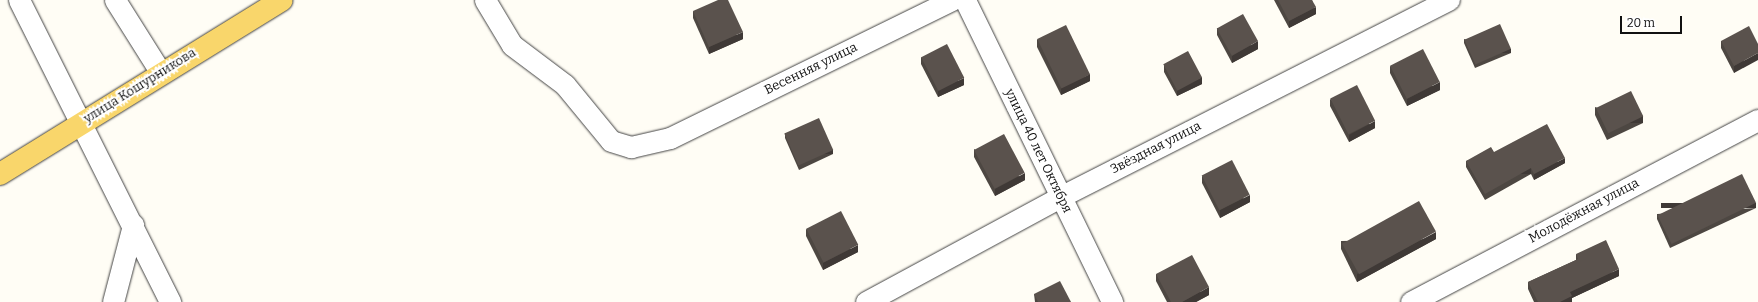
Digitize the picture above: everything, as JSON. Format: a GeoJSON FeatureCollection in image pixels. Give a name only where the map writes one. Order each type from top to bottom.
{"type":"FeatureCollection","features":[{"type":"Feature","properties":{"kind":"main road","name":"улица Кошурникова"},"geometry":{"type":"LineString","coordinates":[[0,174],[161,73],[282,0]]}},
{"type":"Feature","properties":{"kind":"street"},"geometry":{"type":"LineString","coordinates":[[19,0],[133,225],[170,302]]}},
{"type":"Feature","properties":{"kind":"street"},"geometry":{"type":"LineString","coordinates":[[115,0],[161,73]]}},
{"type":"Feature","properties":{"kind":"street","name":"Весенняя улица"},"geometry":{"type":"LineString","coordinates":[[484,0],[512,45],[565,85],[610,141],[631,147],[670,138],[952,0]]}},
{"type":"Feature","properties":{"kind":"street","name":"улица 40 лет Октября"},"geometry":{"type":"LineString","coordinates":[[965,0],[1112,302]]}},
{"type":"Feature","properties":{"kind":"street","name":"Звёздная улица"},"geometry":{"type":"LineString","coordinates":[[866,302],[1060,197],[1449,0]]}},
{"type":"Feature","properties":{"kind":"street","name":"Молодёжная улица"},"geometry":{"type":"LineString","coordinates":[[1411,302],[1758,120]]}},
{"type":"Feature","properties":{"kind":"street"},"geometry":{"type":"LineString","coordinates":[[113,302],[133,225]]}},
{"type":"Feature","properties":{"kind":"building"},"geometry":{"type":"Polygon","coordinates":[[[718,0],[728,0],[743,32],[709,47],[693,11],[718,0]]]}},
{"type":"Feature","properties":{"kind":"building"},"geometry":{"type":"Polygon","coordinates":[[[1278,0],[1312,0],[1316,7],[1289,21],[1278,0]]]}},
{"type":"Feature","properties":{"kind":"building"},"geometry":{"type":"Polygon","coordinates":[[[1243,14],[1258,41],[1232,56],[1217,29],[1243,14]]]}},
{"type":"Feature","properties":{"kind":"building"},"geometry":{"type":"Polygon","coordinates":[[[1500,24],[1511,49],[1475,65],[1464,40],[1500,24]]]}},
{"type":"Feature","properties":{"kind":"building"},"geometry":{"type":"Polygon","coordinates":[[[1066,25],[1090,74],[1061,88],[1037,39],[1066,25]]]}},
{"type":"Feature","properties":{"kind":"building"},"geometry":{"type":"Polygon","coordinates":[[[1749,26],[1758,44],[1758,53],[1734,66],[1721,41],[1749,26]]]}},
{"type":"Feature","properties":{"kind":"building"},"geometry":{"type":"Polygon","coordinates":[[[947,44],[964,78],[938,91],[921,57],[947,44]]]}},
{"type":"Feature","properties":{"kind":"building"},"geometry":{"type":"Polygon","coordinates":[[[1423,49],[1440,82],[1407,99],[1390,66],[1423,49]]]}},
{"type":"Feature","properties":{"kind":"building"},"geometry":{"type":"Polygon","coordinates":[[[1188,51],[1202,77],[1177,91],[1163,64],[1188,51]]]}},
{"type":"Feature","properties":{"kind":"building"},"geometry":{"type":"Polygon","coordinates":[[[1357,85],[1375,121],[1348,134],[1330,99],[1357,85]]]}},
{"type":"Feature","properties":{"kind":"building"},"geometry":{"type":"Polygon","coordinates":[[[1631,91],[1643,116],[1608,133],[1596,108],[1631,91]]]}},
{"type":"Feature","properties":{"kind":"building"},"geometry":{"type":"Polygon","coordinates":[[[819,118],[833,150],[799,165],[784,133],[819,118]]]}},
{"type":"Feature","properties":{"kind":"building"},"geometry":{"type":"Polygon","coordinates":[[[1547,124],[1565,158],[1534,174],[1531,168],[1485,194],[1466,161],[1491,147],[1494,152],[1547,124]]]}},
{"type":"Feature","properties":{"kind":"building"},"geometry":{"type":"Polygon","coordinates":[[[1004,134],[1025,173],[995,189],[974,150],[1004,134]]]}},
{"type":"Feature","properties":{"kind":"building"},"geometry":{"type":"Polygon","coordinates":[[[1232,160],[1250,195],[1219,210],[1202,175],[1232,160]]]}},
{"type":"Feature","properties":{"kind":"building"},"geometry":{"type":"Polygon","coordinates":[[[1742,174],[1756,203],[1672,244],[1658,215],[1742,174]]]}},
{"type":"Feature","properties":{"kind":"building"},"geometry":{"type":"Polygon","coordinates":[[[1419,201],[1436,232],[1359,274],[1342,244],[1419,201]]]}},
{"type":"Feature","properties":{"kind":"building"},"geometry":{"type":"Polygon","coordinates":[[[841,211],[858,245],[824,263],[806,229],[841,211]]]}},
{"type":"Feature","properties":{"kind":"building"},"geometry":{"type":"Polygon","coordinates":[[[1606,240],[1619,269],[1570,292],[1572,296],[1560,302],[1538,302],[1528,282],[1578,259],[1576,254],[1606,240]]]}},
{"type":"Feature","properties":{"kind":"building"},"geometry":{"type":"Polygon","coordinates":[[[1192,255],[1209,287],[1182,302],[1171,302],[1156,274],[1192,255]]]}},
{"type":"Feature","properties":{"kind":"building"},"geometry":{"type":"Polygon","coordinates":[[[1060,281],[1071,302],[1038,302],[1034,294],[1060,281]]]}}]}
